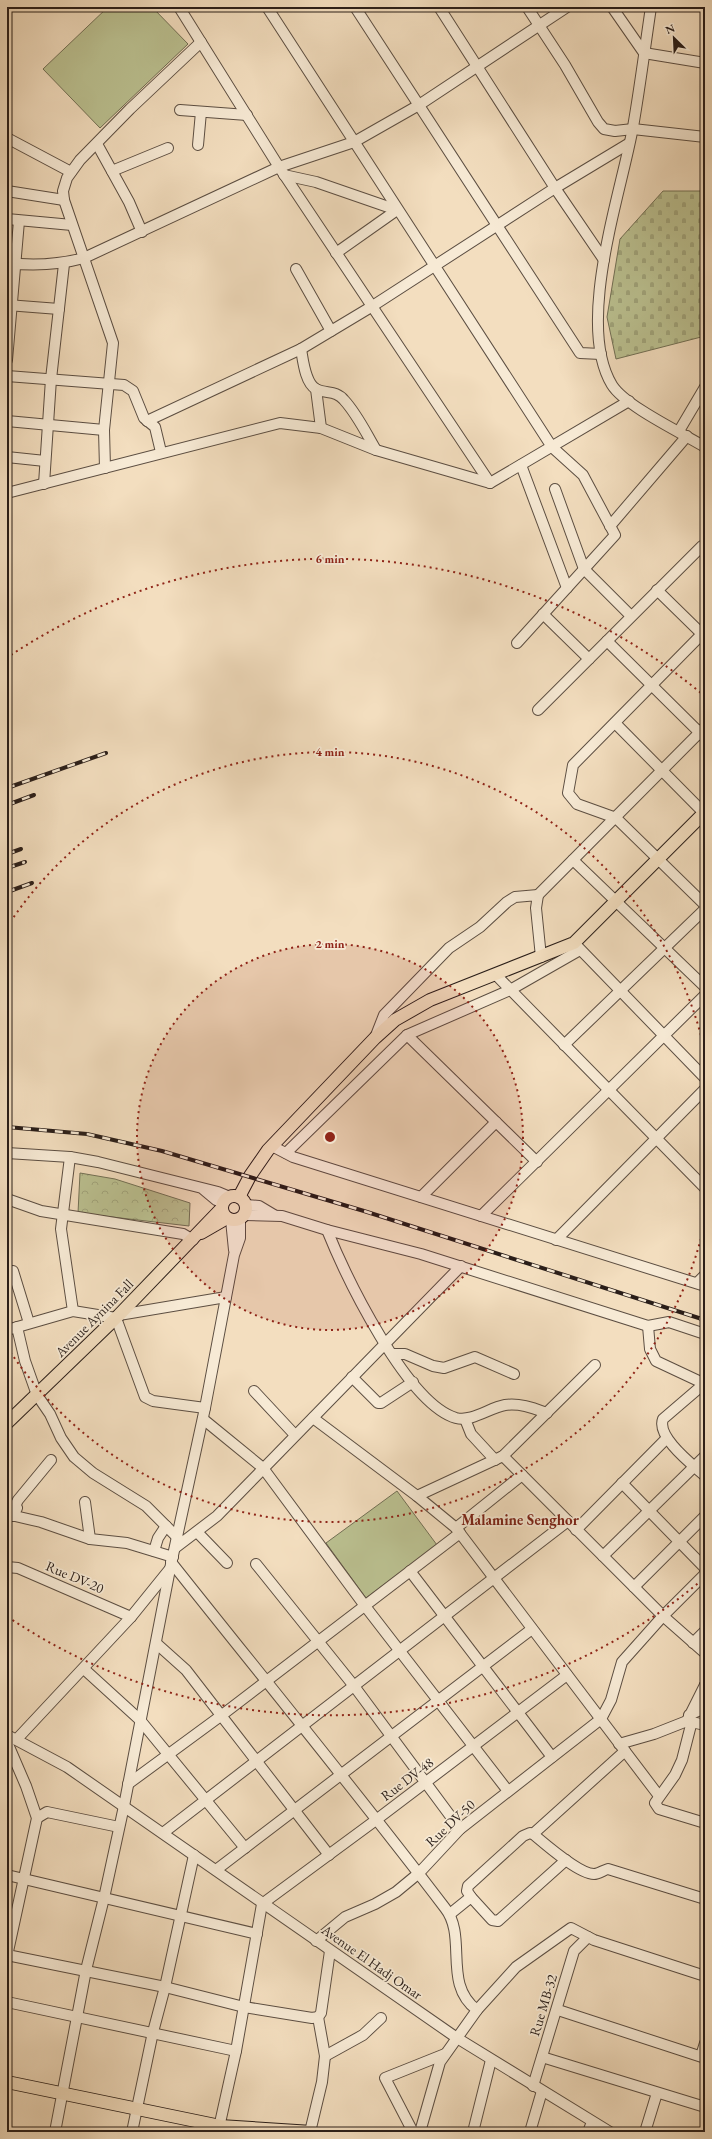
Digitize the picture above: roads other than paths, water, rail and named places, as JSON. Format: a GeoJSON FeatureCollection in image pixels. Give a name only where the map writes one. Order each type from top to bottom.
{"type":"FeatureCollection","features":[{"type":"Feature","properties":{"kind":"main road"},"geometry":{"type":"LineString","coordinates":[[577,947],[616,901],[705,813]]}},
{"type":"Feature","properties":{"kind":"main road","name":"Avenue Aynina Fall"},"geometry":{"type":"LineString","coordinates":[[7,1423],[118,1316],[196,1237],[234,1209],[250,1176],[272,1146],[375,1038],[395,1020],[410,1010],[430,1000],[496,976],[541,957],[577,947]]}},
{"type":"Feature","properties":{"kind":"main road"},"geometry":{"type":"LineString","coordinates":[[7,2082],[219,2129],[311,2132]]}},
{"type":"Feature","properties":{"kind":"street"},"geometry":{"type":"LineString","coordinates":[[179,7],[282,171],[371,307],[490,483]]}},
{"type":"Feature","properties":{"kind":"street"},"geometry":{"type":"LineString","coordinates":[[267,7],[397,210],[552,447],[583,475],[615,535],[517,643]]}},
{"type":"Feature","properties":{"kind":"street"},"geometry":{"type":"LineString","coordinates":[[355,7],[580,353],[601,354]]}},
{"type":"Feature","properties":{"kind":"street"},"geometry":{"type":"LineString","coordinates":[[439,7],[555,188],[604,260]]}},
{"type":"Feature","properties":{"kind":"street"},"geometry":{"type":"LineString","coordinates":[[527,7],[565,65],[598,122],[604,129],[633,129],[705,137]]}},
{"type":"Feature","properties":{"kind":"street"},"geometry":{"type":"LineString","coordinates":[[11,264],[64,264],[84,258],[282,171],[354,142],[419,105],[477,65],[567,7]]}},
{"type":"Feature","properties":{"kind":"street"},"geometry":{"type":"LineString","coordinates":[[612,7],[644,53],[705,63]]}},
{"type":"Feature","properties":{"kind":"street"},"geometry":{"type":"LineString","coordinates":[[651,7],[633,129],[628,144],[604,260],[598,329],[601,354],[604,368],[612,386],[629,402],[705,447]]}},
{"type":"Feature","properties":{"kind":"street"},"geometry":{"type":"LineString","coordinates":[[105,468],[104,430],[110,384],[113,343],[72,225],[64,200],[63,191],[66,178],[71,172],[130,109],[201,42]]}},
{"type":"Feature","properties":{"kind":"street"},"geometry":{"type":"LineString","coordinates":[[180,110],[247,116]]}},
{"type":"Feature","properties":{"kind":"street"},"geometry":{"type":"LineString","coordinates":[[198,145],[201,112]]}},
{"type":"Feature","properties":{"kind":"street"},"geometry":{"type":"LineString","coordinates":[[7,138],[71,172]]}},
{"type":"Feature","properties":{"kind":"street"},"geometry":{"type":"LineString","coordinates":[[97,144],[129,202],[142,232]]}},
{"type":"Feature","properties":{"kind":"street"},"geometry":{"type":"LineString","coordinates":[[147,421],[301,349],[371,307],[555,188],[628,144]]}},
{"type":"Feature","properties":{"kind":"street"},"geometry":{"type":"LineString","coordinates":[[112,171],[168,148]]}},
{"type":"Feature","properties":{"kind":"street"},"geometry":{"type":"LineString","coordinates":[[282,171],[397,210]]}},
{"type":"Feature","properties":{"kind":"street"},"geometry":{"type":"LineString","coordinates":[[7,191],[64,200]]}},
{"type":"Feature","properties":{"kind":"street"},"geometry":{"type":"LineString","coordinates":[[336,253],[397,210]]}},
{"type":"Feature","properties":{"kind":"street"},"geometry":{"type":"LineString","coordinates":[[7,219],[72,225]]}},
{"type":"Feature","properties":{"kind":"street"},"geometry":{"type":"LineString","coordinates":[[7,360],[11,264],[19,221]]}},
{"type":"Feature","properties":{"kind":"street"},"geometry":{"type":"LineString","coordinates":[[44,484],[51,379],[64,264]]}},
{"type":"Feature","properties":{"kind":"street"},"geometry":{"type":"LineString","coordinates":[[296,269],[331,331]]}},
{"type":"Feature","properties":{"kind":"street"},"geometry":{"type":"LineString","coordinates":[[9,306],[59,309]]}},
{"type":"Feature","properties":{"kind":"street"},"geometry":{"type":"LineString","coordinates":[[301,349],[307,376],[316,389],[321,428]]}},
{"type":"Feature","properties":{"kind":"street"},"geometry":{"type":"LineString","coordinates":[[7,376],[124,385],[129,387],[147,421],[154,428],[161,452]]}},
{"type":"Feature","properties":{"kind":"street"},"geometry":{"type":"LineString","coordinates":[[610,526],[683,433],[705,387]]}},
{"type":"Feature","properties":{"kind":"street"},"geometry":{"type":"LineString","coordinates":[[316,389],[336,393],[344,399],[355,414],[376,450]]}},
{"type":"Feature","properties":{"kind":"street"},"geometry":{"type":"LineString","coordinates":[[7,493],[161,452],[280,423],[321,428],[376,450],[490,483],[629,402]]}},
{"type":"Feature","properties":{"kind":"street"},"geometry":{"type":"LineString","coordinates":[[7,421],[104,430]]}},
{"type":"Feature","properties":{"kind":"street"},"geometry":{"type":"LineString","coordinates":[[7,457],[45,461]]}},
{"type":"Feature","properties":{"kind":"street"},"geometry":{"type":"LineString","coordinates":[[521,465],[567,588]]}},
{"type":"Feature","properties":{"kind":"street"},"geometry":{"type":"LineString","coordinates":[[555,489],[584,569],[631,616]]}},
{"type":"Feature","properties":{"kind":"street"},"geometry":{"type":"LineString","coordinates":[[538,710],[702,546],[705,546]]}},
{"type":"Feature","properties":{"kind":"street"},"geometry":{"type":"LineString","coordinates":[[658,590],[704,634],[651,685],[573,765],[568,793],[578,804],[616,818],[705,905]]}},
{"type":"Feature","properties":{"kind":"street"},"geometry":{"type":"LineString","coordinates":[[543,614],[589,659]]}},
{"type":"Feature","properties":{"kind":"street"},"geometry":{"type":"LineString","coordinates":[[541,957],[536,908],[538,895],[662,771],[703,733],[651,685],[607,641]]}},
{"type":"Feature","properties":{"kind":"street"},"geometry":{"type":"LineString","coordinates":[[615,723],[705,813]]}},
{"type":"Feature","properties":{"kind":"street"},"geometry":{"type":"LineString","coordinates":[[573,860],[666,947],[705,986]]}},
{"type":"Feature","properties":{"kind":"street"},"geometry":{"type":"LineString","coordinates":[[375,1038],[384,1015],[449,948],[480,927],[507,902],[515,897],[538,895]]}},
{"type":"Feature","properties":{"kind":"street"},"geometry":{"type":"LineString","coordinates":[[564,1045],[705,909]]}},
{"type":"Feature","properties":{"kind":"street"},"geometry":{"type":"LineString","coordinates":[[286,1153],[407,1035],[510,990],[577,947],[705,1078]]}},
{"type":"Feature","properties":{"kind":"street"},"geometry":{"type":"LineString","coordinates":[[496,976],[656,1138],[703,1182]]}},
{"type":"Feature","properties":{"kind":"street"},"geometry":{"type":"LineString","coordinates":[[481,1216],[705,995]]}},
{"type":"Feature","properties":{"kind":"street"},"geometry":{"type":"LineString","coordinates":[[407,1035],[537,1162]]}},
{"type":"Feature","properties":{"kind":"street"},"geometry":{"type":"LineString","coordinates":[[556,1240],[705,1088]]}},
{"type":"Feature","properties":{"kind":"street"},"geometry":{"type":"LineString","coordinates":[[421,1198],[496,1122]]}},
{"type":"Feature","properties":{"kind":"street"},"geometry":{"type":"LineString","coordinates":[[272,1146],[286,1153],[421,1198],[701,1285],[705,1275]]}},
{"type":"Feature","properties":{"kind":"street"},"geometry":{"type":"LineString","coordinates":[[7,1153],[70,1157],[104,1163],[204,1190],[216,1200],[234,1209],[262,1217],[274,1215],[421,1254],[648,1326],[669,1322],[705,1334]]}},
{"type":"Feature","properties":{"kind":"street"},"geometry":{"type":"LineString","coordinates":[[70,1157],[61,1230],[73,1311]]}},
{"type":"Feature","properties":{"kind":"street"},"geometry":{"type":"LineString","coordinates":[[7,1199],[40,1211],[196,1237]]}},
{"type":"Feature","properties":{"kind":"street"},"geometry":{"type":"LineString","coordinates":[[55,2132],[86,1970],[104,1898],[124,1806],[140,1720],[157,1644],[172,1559],[178,1538],[203,1419],[234,1255],[234,1209]]}},
{"type":"Feature","properties":{"kind":"street"},"geometry":{"type":"LineString","coordinates":[[327,1230],[338,1258],[384,1344],[430,1403],[442,1412],[465,1419],[506,1405],[525,1406],[547,1413]]}},
{"type":"Feature","properties":{"kind":"street"},"geometry":{"type":"LineString","coordinates":[[318,2017],[312,2018],[244,2006],[86,1970],[7,1955],[36,1818],[10,1739],[84,1669],[131,1617],[172,1559],[197,1532],[217,1516],[461,1266]]}},
{"type":"Feature","properties":{"kind":"street"},"geometry":{"type":"LineString","coordinates":[[13,1271],[29,1322]]}},
{"type":"Feature","properties":{"kind":"street"},"geometry":{"type":"LineString","coordinates":[[7,1330],[29,1322],[73,1311],[118,1316],[226,1297]]}},
{"type":"Feature","properties":{"kind":"street"},"geometry":{"type":"LineString","coordinates":[[118,1316],[145,1397],[153,1402],[205,1408]]}},
{"type":"Feature","properties":{"kind":"street"},"geometry":{"type":"LineString","coordinates":[[648,1326],[650,1350],[656,1361],[705,1383],[663,1419],[661,1423],[666,1439],[705,1476]]}},
{"type":"Feature","properties":{"kind":"street"},"geometry":{"type":"LineString","coordinates":[[17,1327],[25,1361],[37,1395],[50,1414],[61,1438],[74,1457],[93,1472],[146,1506],[178,1538]]}},
{"type":"Feature","properties":{"kind":"street"},"geometry":{"type":"LineString","coordinates":[[392,1354],[405,1354],[434,1366],[444,1368],[475,1357],[514,1374]]}},
{"type":"Feature","properties":{"kind":"street"},"geometry":{"type":"LineString","coordinates":[[418,1496],[499,1458],[595,1365]]}},
{"type":"Feature","properties":{"kind":"street"},"geometry":{"type":"LineString","coordinates":[[352,1377],[378,1403],[381,1403],[414,1382]]}},
{"type":"Feature","properties":{"kind":"street"},"geometry":{"type":"LineString","coordinates":[[254,1391],[296,1435]]}},
{"type":"Feature","properties":{"kind":"street"},"geometry":{"type":"LineString","coordinates":[[313,1418],[418,1496],[458,1531],[659,1796]]}},
{"type":"Feature","properties":{"kind":"street"},"geometry":{"type":"LineString","coordinates":[[203,1419],[263,1468],[365,1606],[508,1792]]}},
{"type":"Feature","properties":{"kind":"street"},"geometry":{"type":"LineString","coordinates":[[465,1419],[471,1434],[522,1475],[663,1616],[705,1653]]}},
{"type":"Feature","properties":{"kind":"street"},"geometry":{"type":"LineString","coordinates":[[576,1530],[666,1439]]}},
{"type":"Feature","properties":{"kind":"street"},"geometry":{"type":"LineString","coordinates":[[603,1556],[705,1456]]}},
{"type":"Feature","properties":{"kind":"street"},"geometry":{"type":"LineString","coordinates":[[10,1516],[17,1508],[15,1506],[18,1500],[51,1460]]}},
{"type":"Feature","properties":{"kind":"street"},"geometry":{"type":"LineString","coordinates":[[128,1784],[266,1682],[410,1571],[522,1475]]}},
{"type":"Feature","properties":{"kind":"street"},"geometry":{"type":"LineString","coordinates":[[622,1483],[705,1568]]}},
{"type":"Feature","properties":{"kind":"street"},"geometry":{"type":"LineString","coordinates":[[85,1502],[90,1539]]}},
{"type":"Feature","properties":{"kind":"street"},"geometry":{"type":"LineString","coordinates":[[10,1516],[41,1522],[90,1539],[127,1544],[154,1551],[172,1559],[266,1682],[450,1914],[460,1990],[468,2004],[477,2010]]}},
{"type":"Feature","properties":{"kind":"street"},"geometry":{"type":"LineString","coordinates":[[634,1587],[705,1516]]}},
{"type":"Feature","properties":{"kind":"street"},"geometry":{"type":"LineString","coordinates":[[163,1833],[568,1521]]}},
{"type":"Feature","properties":{"kind":"street"},"geometry":{"type":"LineString","coordinates":[[154,1551],[158,1538],[166,1526]]}},
{"type":"Feature","properties":{"kind":"street"},"geometry":{"type":"LineString","coordinates":[[197,1532],[227,1564]]}},
{"type":"Feature","properties":{"kind":"street"},"geometry":{"type":"LineString","coordinates":[[256,1564],[354,1686],[460,1829]]}},
{"type":"Feature","properties":{"kind":"street","name":"Rue DV-20"},"geometry":{"type":"LineString","coordinates":[[7,1567],[18,1568],[131,1617]]}},
{"type":"Feature","properties":{"kind":"street"},"geometry":{"type":"LineString","coordinates":[[410,1571],[552,1756]]}},
{"type":"Feature","properties":{"kind":"street"},"geometry":{"type":"LineString","coordinates":[[601,1719],[611,1700],[622,1662],[663,1616],[705,1574]]}},
{"type":"Feature","properties":{"kind":"street"},"geometry":{"type":"LineString","coordinates":[[216,1870],[532,1629]]}},
{"type":"Feature","properties":{"kind":"street"},"geometry":{"type":"LineString","coordinates":[[693,1643],[705,1631]]}},
{"type":"Feature","properties":{"kind":"street"},"geometry":{"type":"LineString","coordinates":[[157,1644],[186,1670],[222,1715],[255,1762],[329,1855]]}},
{"type":"Feature","properties":{"kind":"street"},"geometry":{"type":"LineString","coordinates":[[84,1669],[140,1720],[245,1848]]}},
{"type":"Feature","properties":{"kind":"street","name":"Rue DV-48"},"geometry":{"type":"LineString","coordinates":[[262,1904],[376,1820],[567,1675]]}},
{"type":"Feature","properties":{"kind":"street"},"geometry":{"type":"LineString","coordinates":[[705,1685],[689,1719],[682,1760],[671,1781],[654,1803],[659,1809],[705,1823]]}},
{"type":"Feature","properties":{"kind":"street"},"geometry":{"type":"LineString","coordinates":[[534,1834],[622,1747],[689,1719],[705,1708]]}},
{"type":"Feature","properties":{"kind":"street","name":"Rue DV-50"},"geometry":{"type":"LineString","coordinates":[[316,1941],[345,1917],[387,1898],[419,1873],[460,1829],[601,1719]]}},
{"type":"Feature","properties":{"kind":"street"},"geometry":{"type":"LineString","coordinates":[[689,1719],[705,1725]]}},
{"type":"Feature","properties":{"kind":"street","name":"Avenue El Hadj Omar"},"geometry":{"type":"LineString","coordinates":[[10,1739],[67,1767],[456,2038],[610,2132]]}},
{"type":"Feature","properties":{"kind":"street"},"geometry":{"type":"LineString","coordinates":[[36,1818],[47,1812],[119,1827]]}},
{"type":"Feature","properties":{"kind":"street"},"geometry":{"type":"LineString","coordinates":[[566,1860],[498,1921],[492,1920],[467,1891],[468,1886],[523,1836],[530,1832],[566,1860],[593,1874],[608,1869],[705,1899]]}},
{"type":"Feature","properties":{"kind":"street"},"geometry":{"type":"LineString","coordinates":[[132,2132],[138,2110],[153,2032],[165,1987],[194,1855]]}},
{"type":"Feature","properties":{"kind":"street"},"geometry":{"type":"LineString","coordinates":[[7,1875],[257,1934]]}},
{"type":"Feature","properties":{"kind":"street"},"geometry":{"type":"LineString","coordinates":[[450,1914],[471,1897]]}},
{"type":"Feature","properties":{"kind":"street"},"geometry":{"type":"LineString","coordinates":[[219,2129],[236,2051],[262,1904]]}},
{"type":"Feature","properties":{"kind":"street"},"geometry":{"type":"LineString","coordinates":[[420,2132],[440,2062],[456,2038],[477,2010],[516,1967],[566,1931],[574,1929],[588,1937],[705,1976]]}},
{"type":"Feature","properties":{"kind":"street","name":"Rue MB-32"},"geometry":{"type":"LineString","coordinates":[[530,2132],[542,2057],[558,2010],[574,1951],[588,1937]]}},
{"type":"Feature","properties":{"kind":"street"},"geometry":{"type":"LineString","coordinates":[[311,2132],[322,2082],[325,2056],[318,2017],[321,2014],[330,1951]]}},
{"type":"Feature","properties":{"kind":"street"},"geometry":{"type":"LineString","coordinates":[[7,2002],[153,2032],[236,2051]]}},
{"type":"Feature","properties":{"kind":"street"},"geometry":{"type":"LineString","coordinates":[[558,2010],[703,2057],[705,2043]]}},
{"type":"Feature","properties":{"kind":"street"},"geometry":{"type":"LineString","coordinates":[[325,2056],[363,2035],[381,2018]]}},
{"type":"Feature","properties":{"kind":"street"},"geometry":{"type":"LineString","coordinates":[[413,2132],[385,2078],[446,2054]]}},
{"type":"Feature","properties":{"kind":"street"},"geometry":{"type":"LineString","coordinates":[[542,2057],[705,2108]]}},
{"type":"Feature","properties":{"kind":"street"},"geometry":{"type":"LineString","coordinates":[[473,2132],[491,2060]]}},
{"type":"Feature","properties":{"kind":"street"},"geometry":{"type":"LineString","coordinates":[[645,2132],[657,2093]]}},
{"type":"Feature","properties":{"kind":"street"},"geometry":{"type":"LineString","coordinates":[[588,2132],[592,2122]]}},
{"type":"Feature","properties":{"kind":"railway"},"geometry":{"type":"LineString","coordinates":[[7,13],[9,7]]}},
{"type":"Feature","properties":{"kind":"railway"},"geometry":{"type":"LineString","coordinates":[[7,788],[106,753]]}},
{"type":"Feature","properties":{"kind":"railway"},"geometry":{"type":"LineString","coordinates":[[7,805],[34,795]]}},
{"type":"Feature","properties":{"kind":"railway"},"geometry":{"type":"LineString","coordinates":[[7,854],[21,849]]}},
{"type":"Feature","properties":{"kind":"railway"},"geometry":{"type":"LineString","coordinates":[[7,868],[25,862]]}},
{"type":"Feature","properties":{"kind":"railway"},"geometry":{"type":"LineString","coordinates":[[7,892],[32,883]]}},
{"type":"Feature","properties":{"kind":"railway"},"geometry":{"type":"LineString","coordinates":[[7,1127],[87,1134],[162,1151],[364,1211],[705,1320]]}},
{"type":"Feature","properties":{"kind":"district","name":"Malamine Senghor"},"geometry":{"type":"Point","coordinates":[520,1519]}}]}
